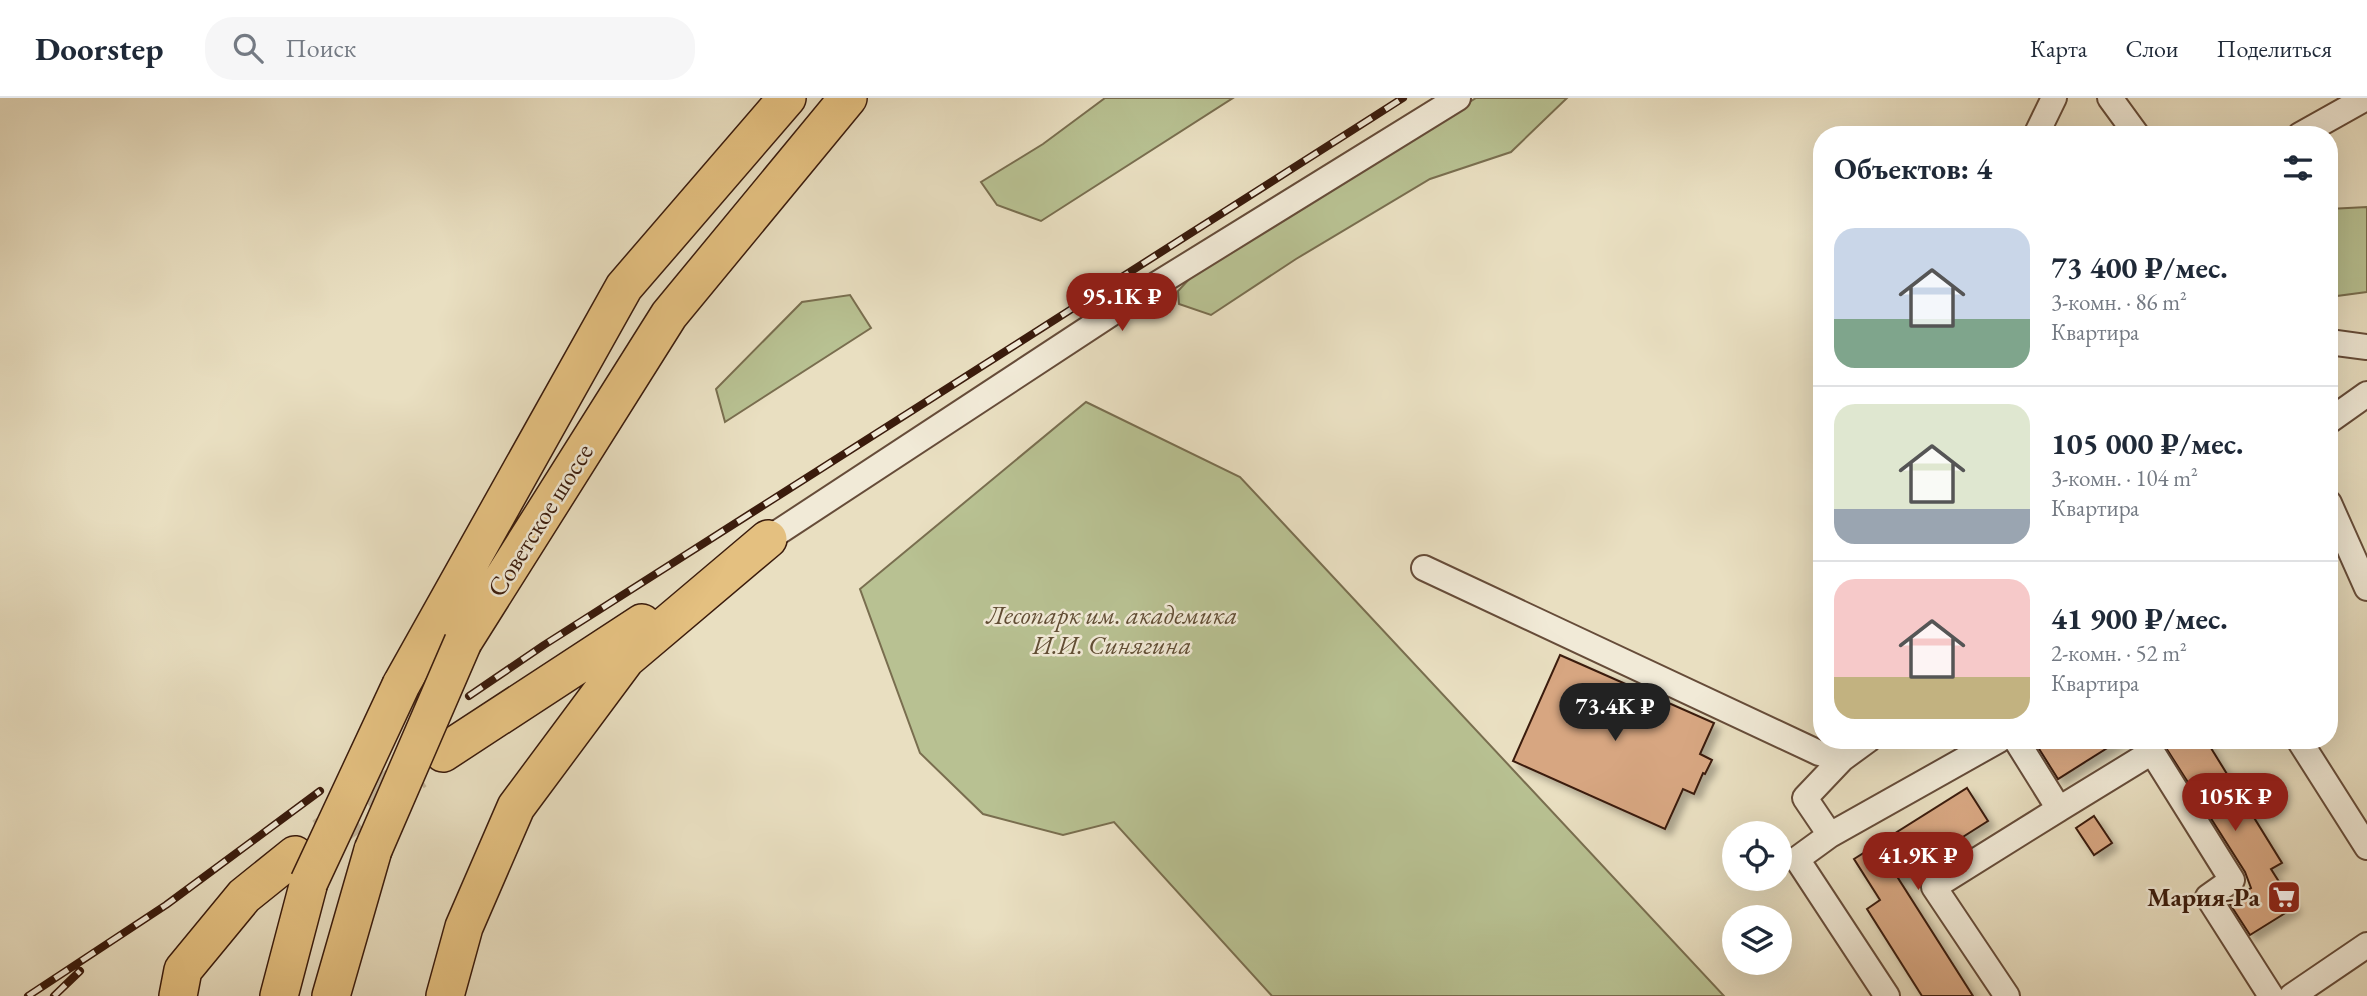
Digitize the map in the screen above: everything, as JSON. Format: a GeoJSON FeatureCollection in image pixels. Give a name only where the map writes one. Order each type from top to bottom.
{"type":"FeatureCollection","features":[{"type":"Feature","properties":{"kind":"highway","name":"Советское шоссе"},"geometry":{"type":"LineString","coordinates":[[279,996],[302,868],[401,685],[624,287],[787,98]]}},
{"type":"Feature","properties":{"kind":"highway","name":"Советское шоссе"},"geometry":{"type":"LineString","coordinates":[[331,996],[373,850],[463,642],[669,315],[848,98]]}},
{"type":"Feature","properties":{"kind":"highway"},"geometry":{"type":"LineString","coordinates":[[443,753],[768,539]]}},
{"type":"Feature","properties":{"kind":"highway"},"geometry":{"type":"LineString","coordinates":[[444,996],[464,927],[516,807],[626,659],[768,539]]}},
{"type":"Feature","properties":{"kind":"highway"},"geometry":{"type":"LineString","coordinates":[[178,996],[183,970],[244,896],[302,868]]}},
{"type":"Feature","properties":{"kind":"street"},"geometry":{"type":"LineString","coordinates":[[768,539],[1086,329],[1458,98]]}},
{"type":"Feature","properties":{"kind":"street"},"geometry":{"type":"LineString","coordinates":[[2040,126],[2054,98]]}},
{"type":"Feature","properties":{"kind":"street"},"geometry":{"type":"LineString","coordinates":[[2110,98],[2130,126]]}},
{"type":"Feature","properties":{"kind":"street"},"geometry":{"type":"LineString","coordinates":[[2316,126],[2366,98]]}},
{"type":"Feature","properties":{"kind":"street"},"geometry":{"type":"LineString","coordinates":[[2338,343],[2367,347]]}},
{"type":"Feature","properties":{"kind":"street"},"geometry":{"type":"LineString","coordinates":[[2338,415],[2367,394]]}},
{"type":"Feature","properties":{"kind":"street"},"geometry":{"type":"LineString","coordinates":[[2338,523],[2367,587]]}},
{"type":"Feature","properties":{"kind":"street"},"geometry":{"type":"LineString","coordinates":[[1424,568],[1819,753],[1842,760]]}},
{"type":"Feature","properties":{"kind":"street"},"geometry":{"type":"LineString","coordinates":[[1830,835],[1805,798],[1856,749]]}},
{"type":"Feature","properties":{"kind":"street"},"geometry":{"type":"LineString","coordinates":[[1887,996],[1797,859],[1830,835],[1982,749]]}},
{"type":"Feature","properties":{"kind":"street"},"geometry":{"type":"LineString","coordinates":[[2022,749],[2059,809]]}},
{"type":"Feature","properties":{"kind":"street"},"geometry":{"type":"LineString","coordinates":[[2305,749],[2367,847]]}},
{"type":"Feature","properties":{"kind":"street"},"geometry":{"type":"LineString","coordinates":[[2007,996],[1934,887],[2152,752],[2232,880],[2208,897],[2271,996]]}},
{"type":"Feature","properties":{"kind":"street"},"geometry":{"type":"LineString","coordinates":[[2292,996],[2367,945]]}},
{"type":"Feature","properties":{"kind":"green space"},"geometry":{"type":"Polygon","coordinates":[[[1105,98],[1233,98],[1041,221],[997,205],[981,182],[1043,144],[1105,98]]]}},
{"type":"Feature","properties":{"kind":"green space"},"geometry":{"type":"Polygon","coordinates":[[[1476,98],[1567,98],[1511,152],[1430,179],[1296,259],[1211,315],[1179,304],[1178,291],[1193,275],[1476,98]]]}},
{"type":"Feature","properties":{"kind":"green space"},"geometry":{"type":"Polygon","coordinates":[[[2367,207],[2367,292],[2338,296],[2338,209],[2367,207]]]}},
{"type":"Feature","properties":{"kind":"green space"},"geometry":{"type":"Polygon","coordinates":[[[850,295],[871,328],[725,422],[716,389],[802,302],[850,295]]]}},
{"type":"Feature","properties":{"kind":"green space","name":"Лесопарк им. академика И.И. Синягина"},"geometry":{"type":"Polygon","coordinates":[[[1086,402],[1240,477],[1724,996],[1272,996],[1114,822],[1063,835],[983,814],[920,753],[860,589],[1086,402]]]}},
{"type":"Feature","properties":{"kind":"building"},"geometry":{"type":"Polygon","coordinates":[[[1560,655],[1714,723],[1700,754],[1712,760],[1694,794],[1683,789],[1665,829],[1513,761],[1560,655]]]}},
{"type":"Feature","properties":{"kind":"building"},"geometry":{"type":"Polygon","coordinates":[[[2039,749],[2106,749],[2058,779],[2039,749]]]}},
{"type":"Feature","properties":{"kind":"building"},"geometry":{"type":"Polygon","coordinates":[[[2167,749],[2212,749],[2282,863],[2271,869],[2295,907],[2250,935],[2228,901],[2251,888],[2245,872],[2167,749]]]}},
{"type":"Feature","properties":{"kind":"building"},"geometry":{"type":"Polygon","coordinates":[[[1967,788],[1988,821],[1898,878],[1973,996],[1922,996],[1867,909],[1880,900],[1854,859],[1967,788]]]}},
{"type":"Feature","properties":{"kind":"building"},"geometry":{"type":"Polygon","coordinates":[[[2094,816],[2112,843],[2094,855],[2076,828],[2094,816]]]}},
{"type":"Feature","properties":{"kind":"tunnel"},"geometry":{"type":"LineString","coordinates":[[323,836],[416,771]]}},
{"type":"Feature","properties":{"kind":"railway"},"geometry":{"type":"LineString","coordinates":[[469,696],[544,645],[1403,98]]}},
{"type":"Feature","properties":{"kind":"railway"},"geometry":{"type":"LineString","coordinates":[[28,996],[166,905],[320,791]]}},
{"type":"Feature","properties":{"kind":"railway"},"geometry":{"type":"LineString","coordinates":[[54,996],[80,971]]}},
{"type":"Feature","properties":{"kind":"place","name":"Мария-Ра"},"geometry":{"type":"Point","coordinates":[2284,897]}}]}
